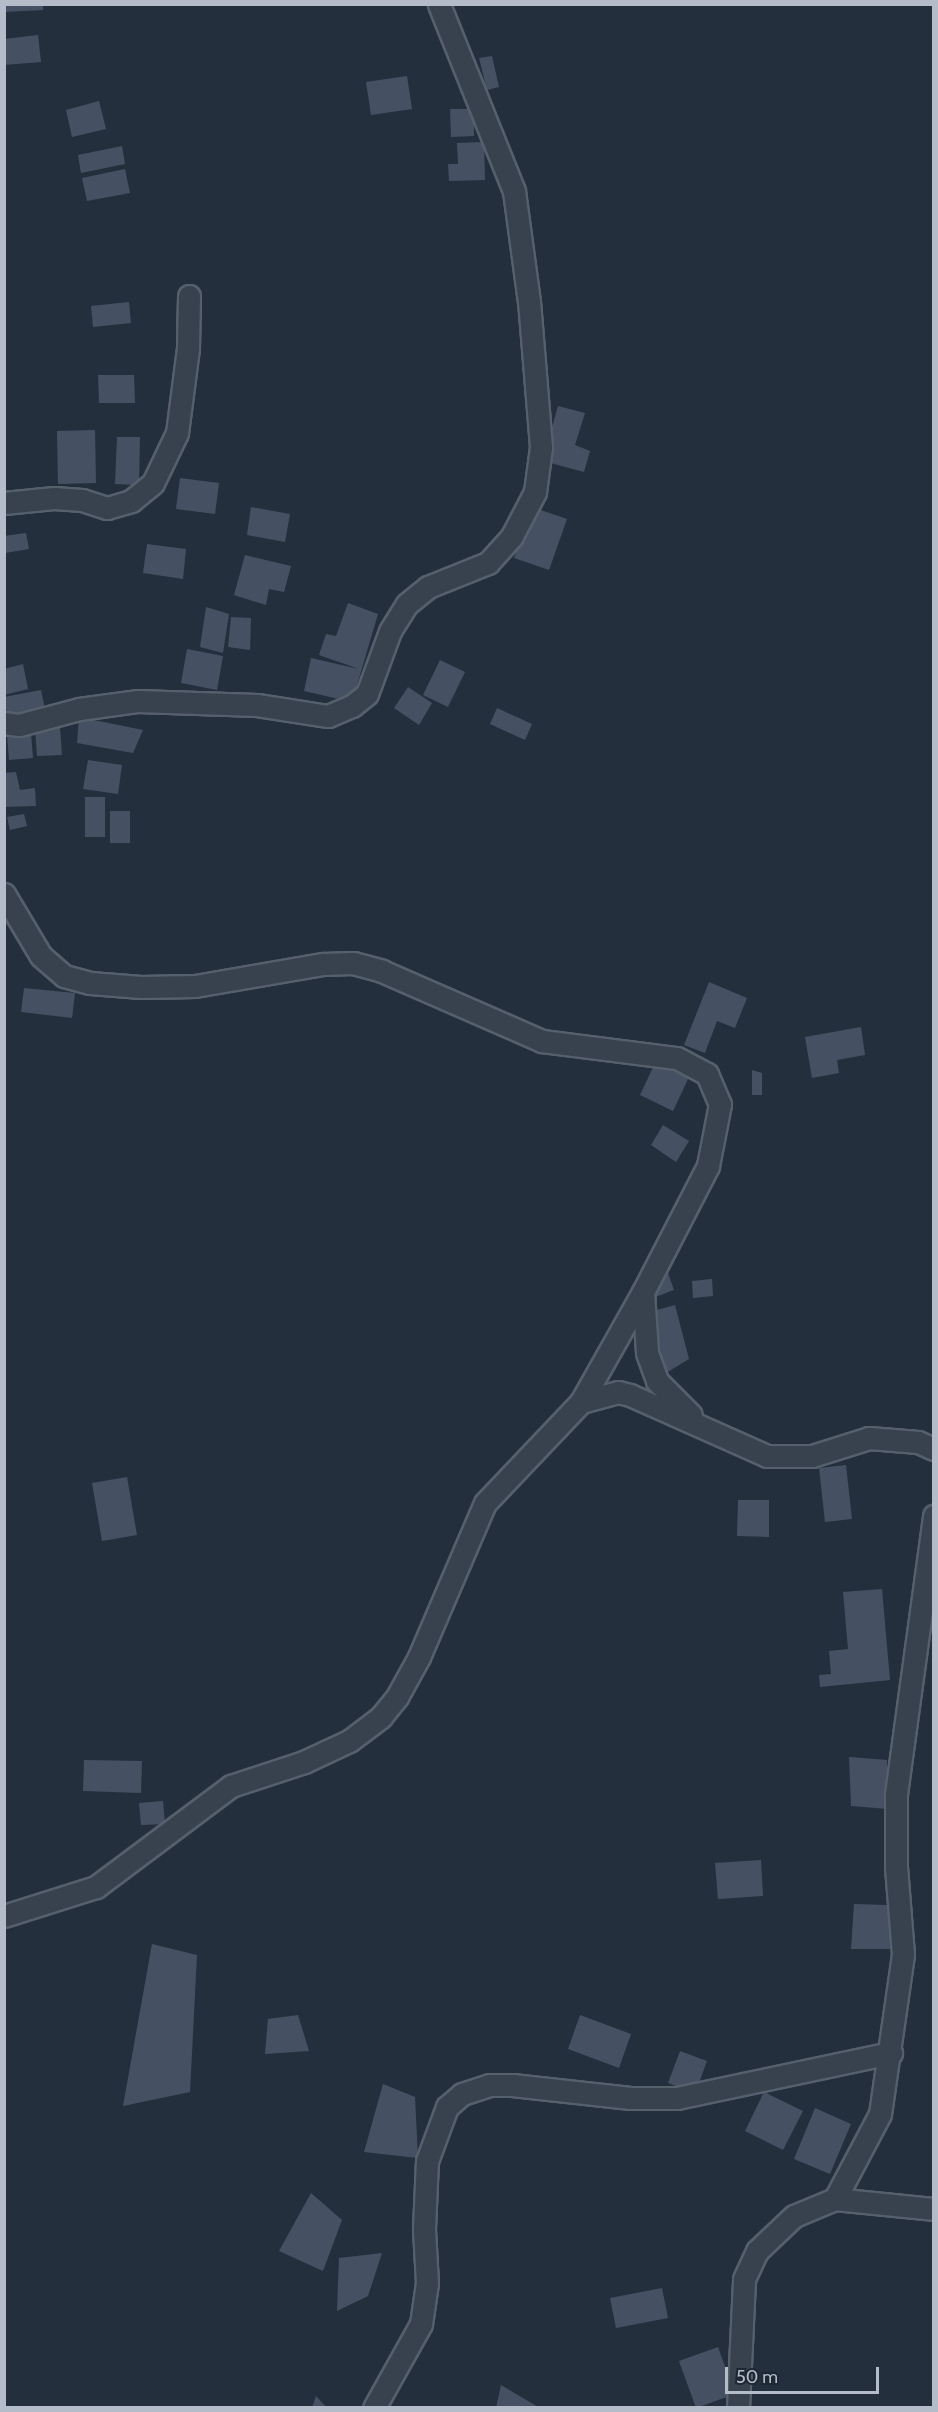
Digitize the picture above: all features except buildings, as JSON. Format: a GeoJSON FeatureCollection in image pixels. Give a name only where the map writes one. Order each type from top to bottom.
{"type":"FeatureCollection","features":[{"type":"Feature","properties":{"kind":"street"},"geometry":{"type":"LineString","coordinates":[[4,723],[19,725],[79,709],[138,701],[256,705],[328,716],[352,706],[367,694],[390,631],[407,604],[428,587],[488,563],[512,536],[535,492],[541,447],[529,302],[514,191],[439,4]]}},
{"type":"Feature","properties":{"kind":"street"},"geometry":{"type":"LineString","coordinates":[[4,502],[54,498],[82,500],[107,508],[131,501],[153,483],[177,433],[188,357],[189,296]]}},
{"type":"Feature","properties":{"kind":"street"},"geometry":{"type":"LineString","coordinates":[[4,894],[41,957],[64,976],[90,983],[195,986],[323,964],[353,963],[382,971],[542,1041],[677,1058],[707,1074],[720,1104],[708,1166],[643,1292],[581,1402],[485,1503],[418,1657],[398,1697],[381,1717],[349,1741],[304,1762],[231,1786],[96,1887],[4,1916]]}},
{"type":"Feature","properties":{"kind":"street"},"geometry":{"type":"LineString","coordinates":[[643,1292],[647,1353],[657,1381],[707,1429]]}},
{"type":"Feature","properties":{"kind":"street"},"geometry":{"type":"LineString","coordinates":[[581,1402],[618,1392],[767,1456],[812,1456],[869,1438],[918,1442],[933,1449]]}},
{"type":"Feature","properties":{"kind":"street"},"geometry":{"type":"LineString","coordinates":[[835,2199],[879,2114],[891,2053],[903,1954],[896,1867],[896,1794],[933,1516]]}},
{"type":"Feature","properties":{"kind":"street"},"geometry":{"type":"LineString","coordinates":[[374,2408],[422,2324],[427,2283],[424,2229],[427,2161],[447,2107],[462,2094],[490,2085],[512,2085],[630,2098],[677,2098],[891,2053]]}},
{"type":"Feature","properties":{"kind":"street"},"geometry":{"type":"LineString","coordinates":[[738,2408],[744,2279],[757,2251],[794,2216],[835,2199],[933,2209]]}}]}
